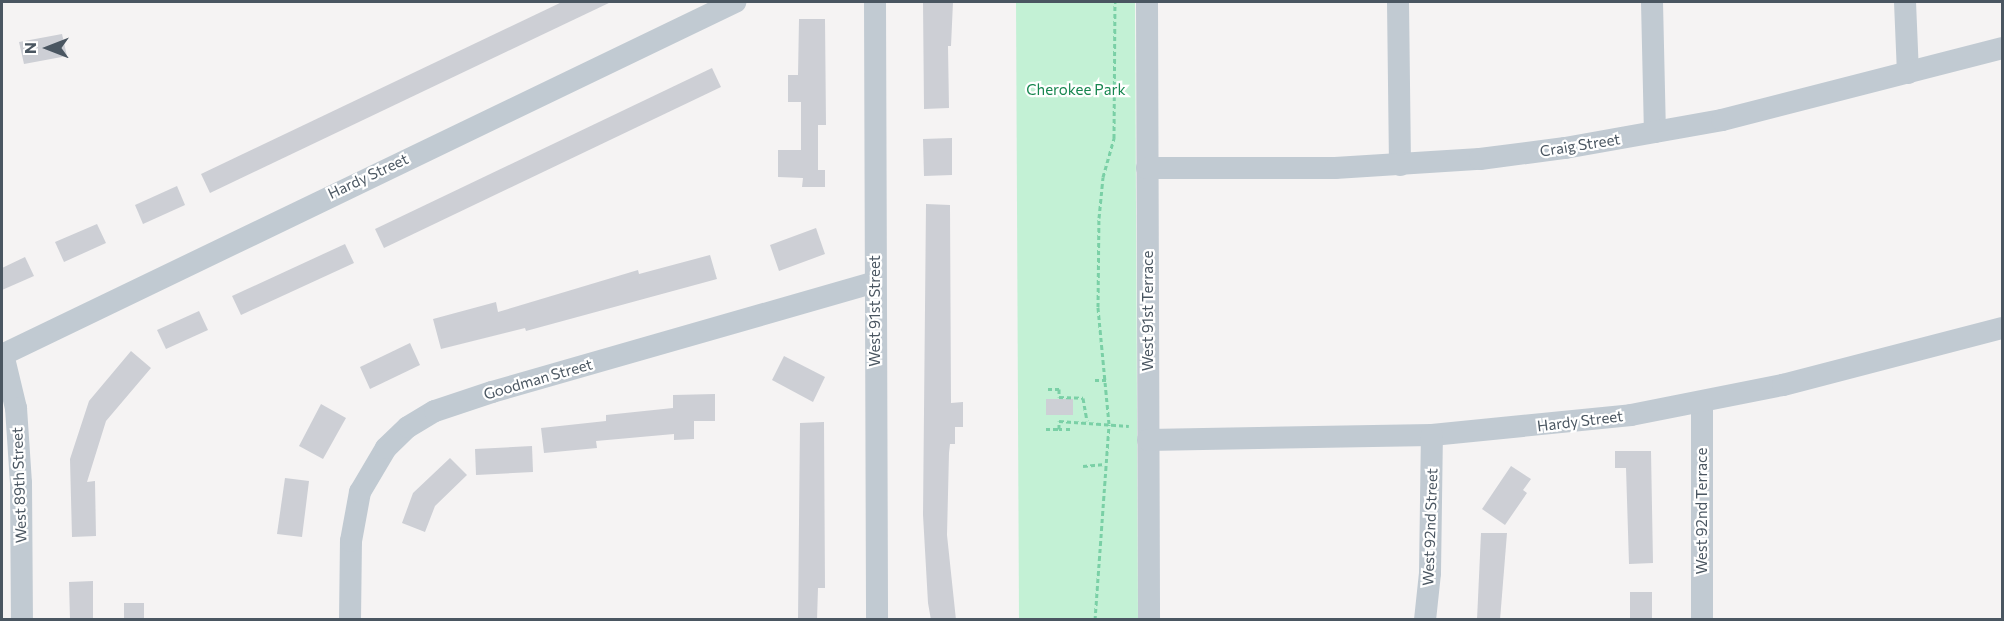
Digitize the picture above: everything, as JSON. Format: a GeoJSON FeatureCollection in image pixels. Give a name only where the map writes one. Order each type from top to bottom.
{"type":"FeatureCollection","features":[{"type":"Feature","properties":{"kind":"street","name":"Hardy Street"},"geometry":{"type":"LineString","coordinates":[[2,354],[735,2]]}},
{"type":"Feature","properties":{"kind":"street","name":"West 91st Street"},"geometry":{"type":"LineString","coordinates":[[874,2],[877,620]]}},
{"type":"Feature","properties":{"kind":"street","name":"West 91st Terrace"},"geometry":{"type":"LineString","coordinates":[[1147,2],[1149,620]]}},
{"type":"Feature","properties":{"kind":"street"},"geometry":{"type":"LineString","coordinates":[[1398,2],[1400,165]]}},
{"type":"Feature","properties":{"kind":"street"},"geometry":{"type":"LineString","coordinates":[[1652,2],[1655,132]]}},
{"type":"Feature","properties":{"kind":"street"},"geometry":{"type":"LineString","coordinates":[[1905,2],[1908,73]]}},
{"type":"Feature","properties":{"kind":"street","name":"Craig Street"},"geometry":{"type":"LineString","coordinates":[[1147,168],[1400,165],[1480,159],[1722,120],[2002,48]]}},
{"type":"Feature","properties":{"kind":"street","name":"Goodman Street"},"geometry":{"type":"LineString","coordinates":[[350,620],[351,541],[360,492],[386,448],[408,427],[435,411],[492,392],[875,282]]}},
{"type":"Feature","properties":{"kind":"street","name":"Hardy Street"},"geometry":{"type":"LineString","coordinates":[[1148,440],[1432,435],[1620,416],[1783,385],[2002,328]]}},
{"type":"Feature","properties":{"kind":"street","name":"West 89th Street"},"geometry":{"type":"LineString","coordinates":[[2,354],[17,418],[22,620]]}},
{"type":"Feature","properties":{"kind":"street","name":"West 92nd Terrace"},"geometry":{"type":"LineString","coordinates":[[1701,402],[1702,620]]}},
{"type":"Feature","properties":{"kind":"street","name":"West 92nd Street"},"geometry":{"type":"LineString","coordinates":[[1425,620],[1430,573],[1432,435]]}},
{"type":"Feature","properties":{"kind":"path"},"geometry":{"type":"LineString","coordinates":[[1095,620],[1109,424],[1098,264],[1103,177],[1114,138],[1117,95],[1115,2]]}},
{"type":"Feature","properties":{"kind":"path"},"geometry":{"type":"LineString","coordinates":[[1095,380],[1106,380]]}},
{"type":"Feature","properties":{"kind":"path"},"geometry":{"type":"LineString","coordinates":[[1048,389],[1059,389],[1059,397],[1083,398],[1087,420]]}},
{"type":"Feature","properties":{"kind":"path"},"geometry":{"type":"LineString","coordinates":[[1059,429],[1059,420],[1087,420],[1109,424]]}},
{"type":"Feature","properties":{"kind":"path"},"geometry":{"type":"LineString","coordinates":[[1046,429],[1070,429]]}},
{"type":"Feature","properties":{"kind":"path"},"geometry":{"type":"LineString","coordinates":[[1083,466],[1106,464]]}},
{"type":"Feature","properties":{"kind":"green space","name":"Cherokee Park"},"geometry":{"type":"Polygon","coordinates":[[[1016,2],[1135,2],[1138,619],[1019,619],[1016,2]]]}},
{"type":"Feature","properties":{"kind":"building"},"geometry":{"type":"Polygon","coordinates":[[[562,2],[611,2],[210,193],[201,174],[562,2]]]}},
{"type":"Feature","properties":{"kind":"building"},"geometry":{"type":"Polygon","coordinates":[[[923,2],[953,2],[951,46],[948,46],[949,108],[924,109],[923,2]]]}},
{"type":"Feature","properties":{"kind":"building"},"geometry":{"type":"Polygon","coordinates":[[[799,19],[825,19],[826,125],[818,125],[818,170],[825,170],[825,187],[802,187],[803,178],[778,177],[778,150],[801,150],[801,102],[788,102],[788,75],[798,75],[799,19]]]}},
{"type":"Feature","properties":{"kind":"building"},"geometry":{"type":"Polygon","coordinates":[[[62,34],[67,56],[24,64],[19,42],[62,34]]]}},
{"type":"Feature","properties":{"kind":"building"},"geometry":{"type":"Polygon","coordinates":[[[712,68],[721,87],[384,248],[375,229],[712,68]]]}},
{"type":"Feature","properties":{"kind":"building"},"geometry":{"type":"Polygon","coordinates":[[[952,138],[952,175],[924,176],[923,139],[952,138]]]}},
{"type":"Feature","properties":{"kind":"building"},"geometry":{"type":"Polygon","coordinates":[[[177,186],[185,205],[143,224],[135,205],[177,186]]]}},
{"type":"Feature","properties":{"kind":"building"},"geometry":{"type":"Polygon","coordinates":[[[926,204],[950,205],[951,403],[963,402],[963,427],[955,427],[955,444],[950,444],[949,453],[947,535],[956,620],[931,620],[928,603],[923,515],[926,204]]]}},
{"type":"Feature","properties":{"kind":"building"},"geometry":{"type":"Polygon","coordinates":[[[97,224],[106,243],[64,262],[55,242],[97,224]]]}},
{"type":"Feature","properties":{"kind":"building"},"geometry":{"type":"Polygon","coordinates":[[[816,228],[825,254],[779,271],[770,245],[816,228]]]}},
{"type":"Feature","properties":{"kind":"building"},"geometry":{"type":"Polygon","coordinates":[[[345,244],[354,263],[241,315],[232,296],[345,244]]]}},
{"type":"Feature","properties":{"kind":"building"},"geometry":{"type":"Polygon","coordinates":[[[710,255],[717,279],[526,331],[525,328],[441,349],[433,319],[496,302],[498,312],[638,270],[639,274],[710,255]]]}},
{"type":"Feature","properties":{"kind":"building"},"geometry":{"type":"Polygon","coordinates":[[[25,257],[34,276],[2,290],[2,268],[25,257]]]}},
{"type":"Feature","properties":{"kind":"building"},"geometry":{"type":"Polygon","coordinates":[[[199,311],[208,330],[166,349],[157,330],[199,311]]]}},
{"type":"Feature","properties":{"kind":"building"},"geometry":{"type":"Polygon","coordinates":[[[410,343],[420,365],[370,389],[360,367],[410,343]]]}},
{"type":"Feature","properties":{"kind":"building"},"geometry":{"type":"Polygon","coordinates":[[[131,351],[151,368],[106,421],[87,482],[95,481],[96,536],[72,537],[70,459],[89,401],[131,351]]]}},
{"type":"Feature","properties":{"kind":"building"},"geometry":{"type":"Polygon","coordinates":[[[784,356],[825,377],[813,402],[772,380],[784,356]]]}},
{"type":"Feature","properties":{"kind":"building"},"geometry":{"type":"Polygon","coordinates":[[[715,394],[715,421],[694,421],[694,439],[674,440],[674,434],[596,441],[597,448],[544,453],[541,428],[606,421],[606,415],[673,408],[673,395],[715,394]]]}},
{"type":"Feature","properties":{"kind":"building"},"geometry":{"type":"Polygon","coordinates":[[[1046,399],[1073,399],[1073,415],[1046,415],[1046,399]]]}},
{"type":"Feature","properties":{"kind":"building"},"geometry":{"type":"Polygon","coordinates":[[[321,404],[346,418],[323,459],[299,446],[321,404]]]}},
{"type":"Feature","properties":{"kind":"building"},"geometry":{"type":"Polygon","coordinates":[[[824,422],[825,588],[818,588],[817,620],[798,620],[800,423],[824,422]]]}},
{"type":"Feature","properties":{"kind":"building"},"geometry":{"type":"Polygon","coordinates":[[[532,446],[533,472],[476,475],[475,449],[532,446]]]}},
{"type":"Feature","properties":{"kind":"building"},"geometry":{"type":"Polygon","coordinates":[[[1615,451],[1651,451],[1653,563],[1629,564],[1626,468],[1615,468],[1615,451]]]}},
{"type":"Feature","properties":{"kind":"building"},"geometry":{"type":"Polygon","coordinates":[[[450,458],[467,475],[435,506],[425,532],[402,523],[413,493],[450,458]]]}},
{"type":"Feature","properties":{"kind":"building"},"geometry":{"type":"Polygon","coordinates":[[[1511,466],[1531,479],[1523,490],[1527,493],[1505,525],[1482,509],[1511,466]]]}},
{"type":"Feature","properties":{"kind":"building"},"geometry":{"type":"Polygon","coordinates":[[[285,478],[309,481],[302,537],[277,534],[285,478]]]}},
{"type":"Feature","properties":{"kind":"building"},"geometry":{"type":"Polygon","coordinates":[[[1481,533],[1507,533],[1500,620],[1477,620],[1481,533]]]}},
{"type":"Feature","properties":{"kind":"building"},"geometry":{"type":"Polygon","coordinates":[[[93,581],[93,620],[70,620],[69,582],[93,581]]]}},
{"type":"Feature","properties":{"kind":"building"},"geometry":{"type":"Polygon","coordinates":[[[1630,592],[1652,592],[1652,620],[1630,620],[1630,592]]]}},
{"type":"Feature","properties":{"kind":"building"},"geometry":{"type":"Polygon","coordinates":[[[124,603],[144,603],[144,620],[124,620],[124,603]]]}}]}
